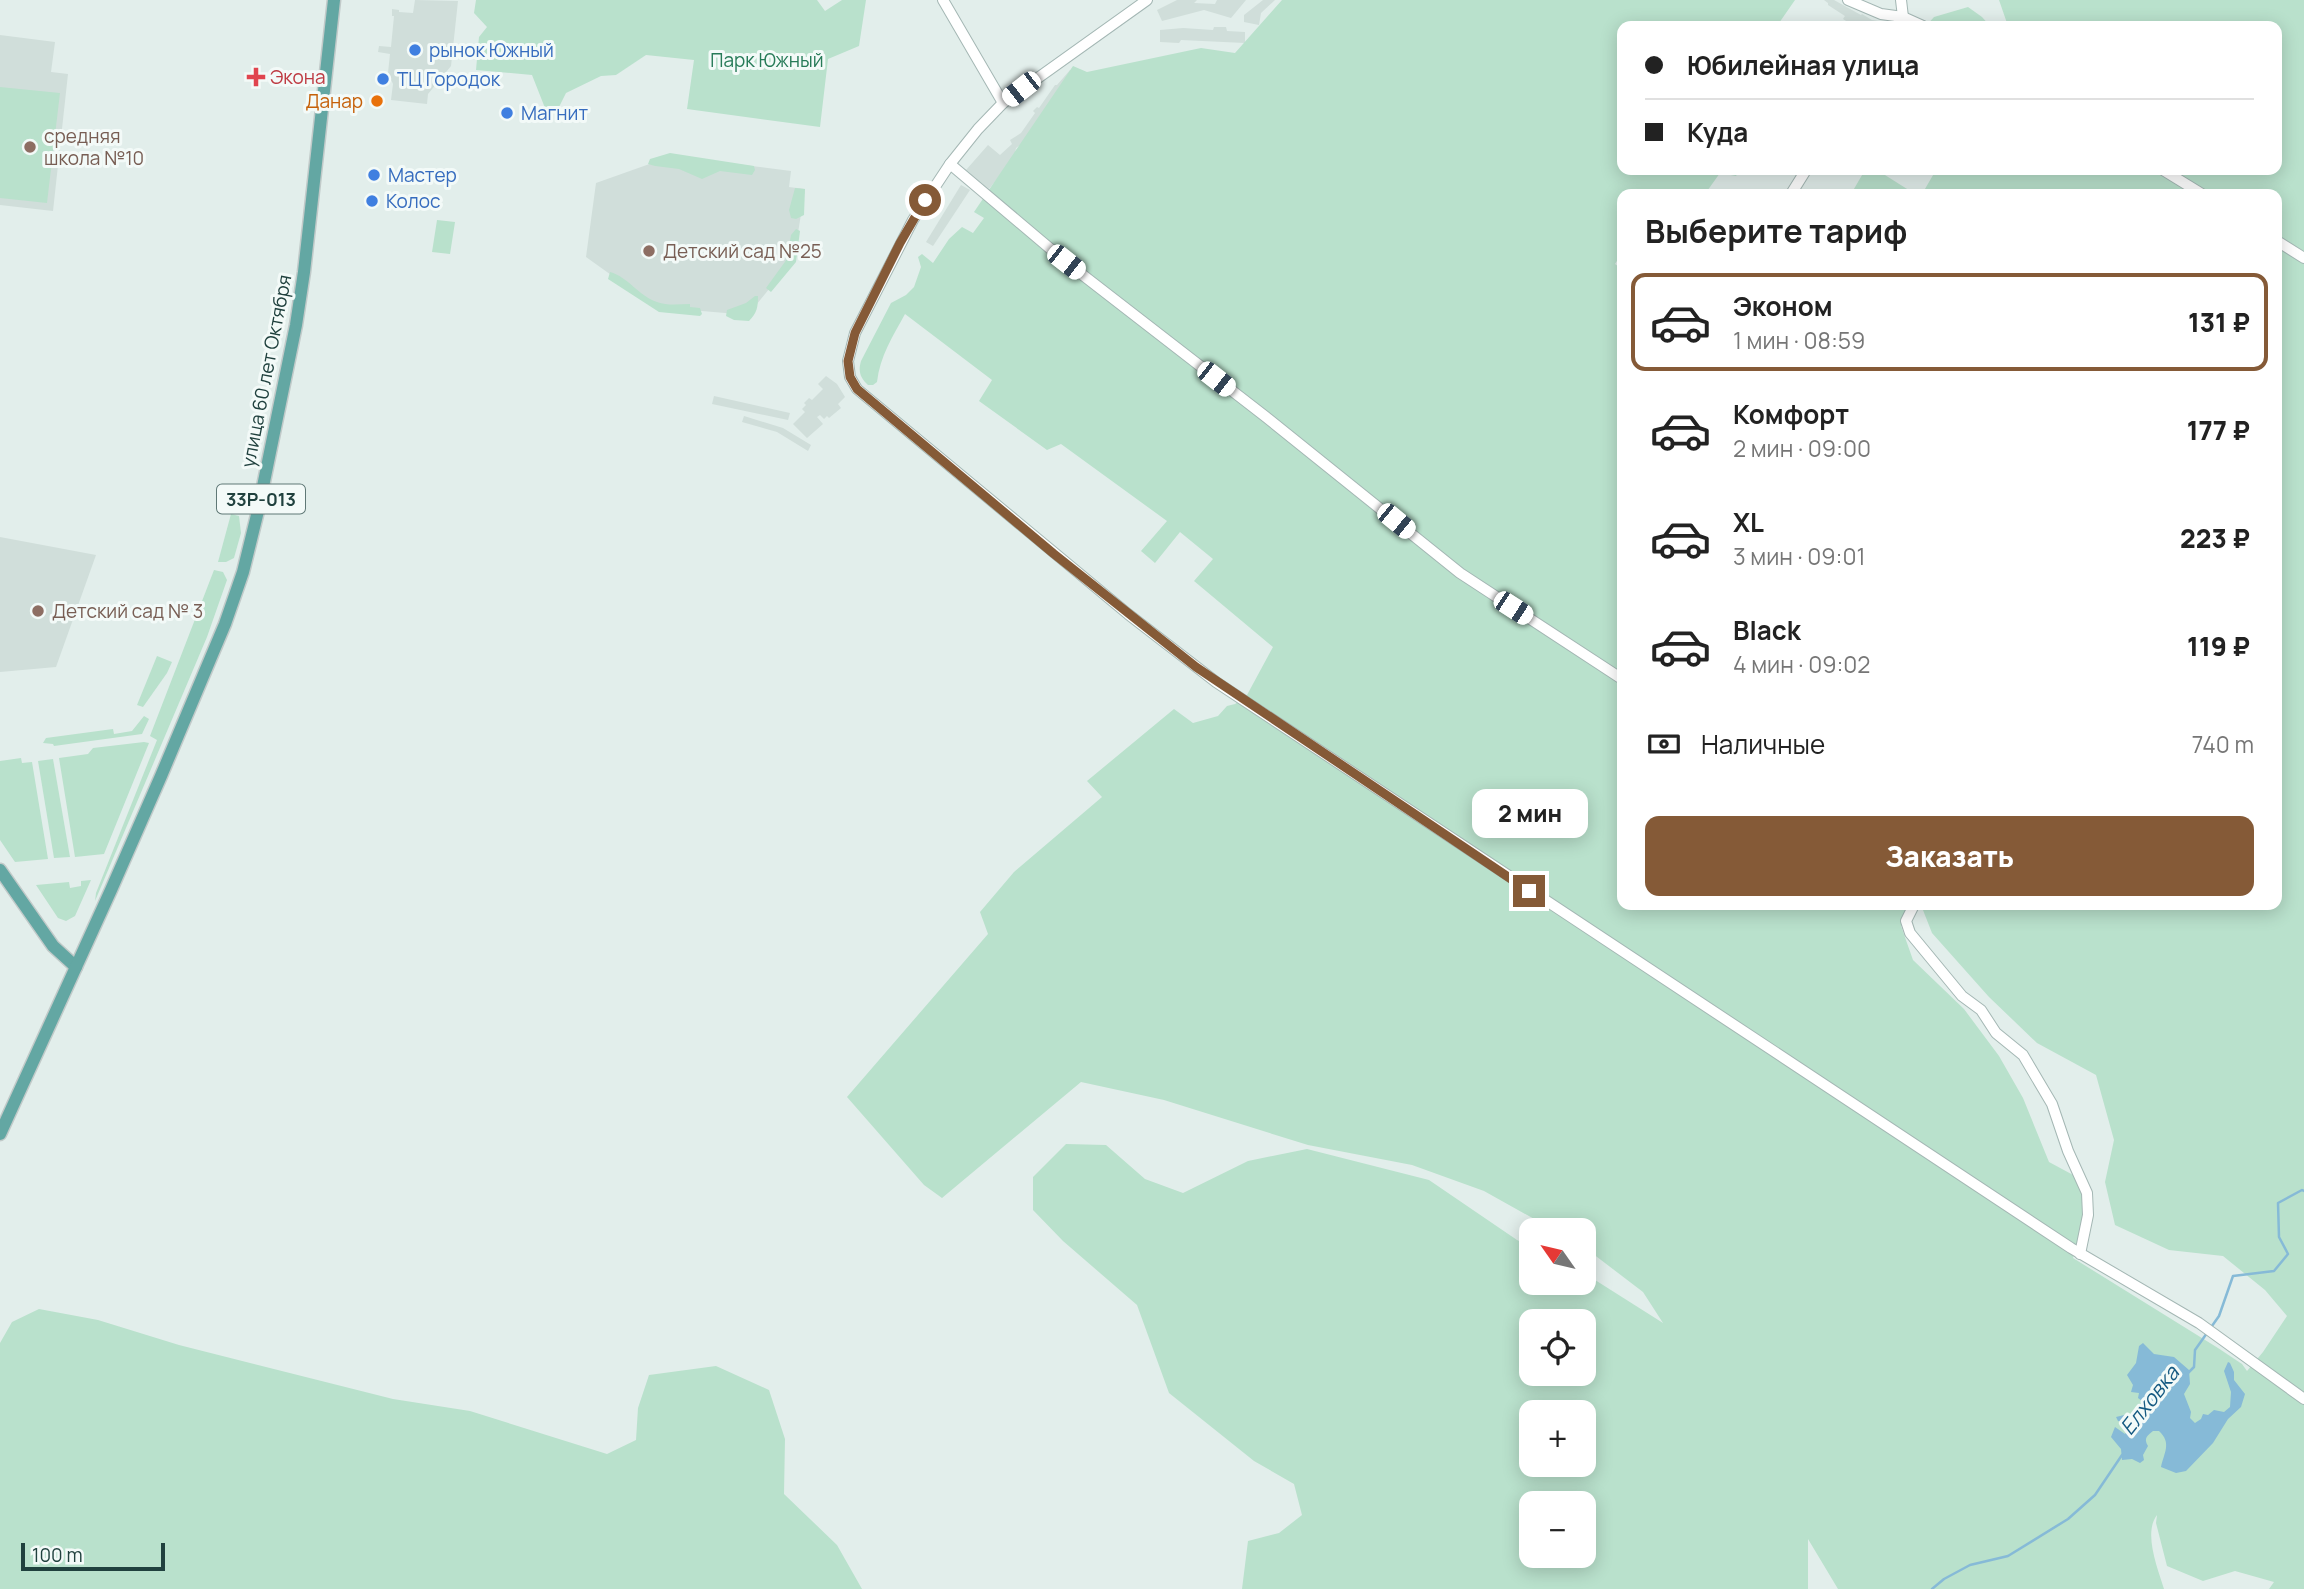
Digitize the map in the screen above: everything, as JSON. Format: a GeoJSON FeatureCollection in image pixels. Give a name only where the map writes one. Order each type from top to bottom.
{"type":"FeatureCollection","features":[{"type":"Feature","properties":{"kind":"main road","name":"улица 60 лет Октября"},"geometry":{"type":"LineString","coordinates":[[76,967],[161,776],[225,624],[243,572],[285,387],[302,286],[334,0]]}},
{"type":"Feature","properties":{"kind":"main road"},"geometry":{"type":"LineString","coordinates":[[0,870],[53,946],[76,967]]}},
{"type":"Feature","properties":{"kind":"main road","name":"33Р-013"},"geometry":{"type":"LineString","coordinates":[[0,1134],[76,967]]}},
{"type":"Feature","properties":{"kind":"street"},"geometry":{"type":"LineString","coordinates":[[943,0],[1003,103]]}},
{"type":"Feature","properties":{"kind":"street"},"geometry":{"type":"LineString","coordinates":[[1147,0],[1003,103],[950,164],[913,219],[855,333],[848,361],[850,377],[857,389],[1117,605],[1243,700],[2080,1254],[2199,1323],[2304,1399]]}},
{"type":"Feature","properties":{"kind":"street"},"geometry":{"type":"LineString","coordinates":[[1848,0],[1881,14],[1912,21]]}},
{"type":"Feature","properties":{"kind":"street"},"geometry":{"type":"LineString","coordinates":[[1900,21],[1903,17],[1901,0]]}},
{"type":"Feature","properties":{"kind":"street"},"geometry":{"type":"LineString","coordinates":[[950,164],[1066,262],[1460,573],[1617,676]]}},
{"type":"Feature","properties":{"kind":"street"},"geometry":{"type":"LineString","coordinates":[[2171,175],[2195,189]]}},
{"type":"Feature","properties":{"kind":"street"},"geometry":{"type":"LineString","coordinates":[[2282,244],[2304,258]]}},
{"type":"Feature","properties":{"kind":"street"},"geometry":{"type":"LineString","coordinates":[[1912,910],[1906,921],[1910,933],[1962,996],[1981,1010],[1996,1033],[2023,1055],[2057,1113],[2068,1150],[2087,1193],[2088,1215],[2080,1254]]}},
{"type":"Feature","properties":{"kind":"shaded area","name":"рынок Южный"},"geometry":{"type":"Polygon","coordinates":[[[415,0],[458,1],[451,66],[428,94],[427,104],[391,100],[393,84],[388,73],[390,54],[378,52],[379,46],[391,47],[394,16],[392,9],[413,13],[415,0]]]}},
{"type":"Feature","properties":{"kind":"shaded area"},"geometry":{"type":"Polygon","coordinates":[[[1177,0],[1215,4],[1217,0],[1246,0],[1231,18],[1204,10],[1162,21],[1157,10],[1177,0]]]}},
{"type":"Feature","properties":{"kind":"shaded area"},"geometry":{"type":"Polygon","coordinates":[[[1263,0],[1275,0],[1261,13],[1259,25],[1244,22],[1244,15],[1263,0]]]}},
{"type":"Feature","properties":{"kind":"shaded area"},"geometry":{"type":"Polygon","coordinates":[[[1824,0],[1834,0],[1878,21],[1846,21],[1843,19],[1845,16],[1824,0]]]}},
{"type":"Feature","properties":{"kind":"shaded area"},"geometry":{"type":"Polygon","coordinates":[[[1214,27],[1245,32],[1245,43],[1181,40],[1179,43],[1160,42],[1160,30],[1213,30],[1214,27]]]}},
{"type":"Feature","properties":{"kind":"shaded area","name":"средняя школа №10"},"geometry":{"type":"Polygon","coordinates":[[[0,35],[55,42],[51,72],[68,74],[53,211],[0,205],[0,35]]]}},
{"type":"Feature","properties":{"kind":"shaded area"},"geometry":{"type":"Polygon","coordinates":[[[1070,70],[1074,73],[1027,140],[1016,148],[1014,157],[989,189],[966,170],[988,145],[1000,155],[1012,144],[1010,140],[1021,133],[1035,113],[1033,111],[1039,108],[1055,85],[1070,70]]]}},
{"type":"Feature","properties":{"kind":"shaded area"},"geometry":{"type":"Polygon","coordinates":[[[672,156],[791,171],[789,187],[805,189],[794,258],[748,315],[656,307],[586,257],[596,183],[672,156]]]}},
{"type":"Feature","properties":{"kind":"shaded area"},"geometry":{"type":"Polygon","coordinates":[[[961,185],[970,190],[933,246],[926,242],[961,185]]]}},
{"type":"Feature","properties":{"kind":"shaded area"},"geometry":{"type":"Polygon","coordinates":[[[826,376],[837,384],[845,397],[838,404],[841,408],[829,418],[827,416],[824,419],[820,415],[817,417],[823,424],[807,438],[793,424],[805,412],[802,409],[806,405],[804,403],[809,398],[812,400],[823,389],[818,384],[826,376]]]}},
{"type":"Feature","properties":{"kind":"shaded area"},"geometry":{"type":"Polygon","coordinates":[[[714,396],[790,413],[788,420],[712,404],[714,396]]]}},
{"type":"Feature","properties":{"kind":"shaded area"},"geometry":{"type":"Polygon","coordinates":[[[744,416],[783,428],[811,445],[808,451],[777,432],[742,422],[744,416]]]}},
{"type":"Feature","properties":{"kind":"shaded area","name":"Детский сад № 3"},"geometry":{"type":"Polygon","coordinates":[[[0,537],[96,555],[56,667],[0,672],[0,537]]]}},
{"type":"Feature","properties":{"kind":"green space","name":"Парк Южный"},"geometry":{"type":"Polygon","coordinates":[[[476,0],[817,0],[825,11],[842,0],[866,0],[859,46],[828,59],[820,127],[687,109],[694,60],[646,55],[616,75],[601,76],[566,93],[558,109],[545,108],[532,75],[476,70],[479,37],[487,27],[474,13],[476,0]]]}},
{"type":"Feature","properties":{"kind":"green space"},"geometry":{"type":"Polygon","coordinates":[[[1282,0],[1795,0],[1780,21],[1617,21],[1617,175],[1719,175],[1709,189],[1617,189],[1617,910],[1909,910],[1901,926],[1913,960],[1964,1009],[1999,1056],[2023,1098],[2049,1162],[2075,1176],[2087,1209],[2073,1258],[2218,1348],[2242,1364],[2247,1371],[2287,1316],[2265,1290],[2223,1256],[2169,1250],[2115,1225],[2105,1182],[2114,1140],[2096,1075],[2037,1043],[1989,997],[1932,933],[1923,910],[2282,910],[2282,189],[1925,189],[1933,175],[2282,175],[2282,21],[2006,21],[1999,0],[2304,0],[2304,1589],[2269,1589],[2274,1582],[2235,1571],[2203,1581],[2167,1566],[2156,1523],[2157,1515],[2151,1531],[2151,1541],[2164,1589],[1838,1589],[1808,1539],[1808,1589],[1242,1589],[1248,1541],[1279,1533],[1302,1515],[1294,1484],[1254,1461],[1169,1393],[1137,1305],[1063,1241],[1033,1210],[1033,1177],[1066,1144],[1106,1145],[1145,1179],[1183,1193],[1248,1161],[1307,1149],[1429,1180],[1519,1241],[1519,1295],[1596,1295],[1596,1281],[1663,1323],[1643,1292],[1596,1256],[1596,1218],[1532,1218],[1484,1191],[1412,1165],[1308,1145],[1164,1100],[1081,1082],[942,1198],[924,1185],[847,1097],[988,934],[980,912],[1014,872],[1102,797],[1087,781],[1174,709],[1193,723],[1218,716],[1227,706],[1235,704],[1247,695],[1273,647],[1194,581],[1213,559],[1180,532],[1155,563],[1141,551],[1167,521],[1061,444],[1047,450],[979,401],[992,380],[905,314],[888,346],[877,382],[868,385],[861,377],[861,361],[891,303],[914,287],[921,267],[918,257],[922,254],[933,263],[949,239],[962,227],[973,233],[984,218],[974,212],[1073,66],[1087,72],[1201,48],[1235,53],[1282,0]]]}},
{"type":"Feature","properties":{"kind":"green space"},"geometry":{"type":"Polygon","coordinates":[[[1968,7],[1986,21],[1930,21],[1934,17],[1968,7]]]}},
{"type":"Feature","properties":{"kind":"green space"},"geometry":{"type":"Polygon","coordinates":[[[0,87],[60,93],[47,203],[0,198],[0,87]]]}},
{"type":"Feature","properties":{"kind":"green space"},"geometry":{"type":"Polygon","coordinates":[[[670,153],[754,166],[755,170],[752,175],[720,171],[702,179],[679,169],[648,164],[650,159],[670,153]]]}},
{"type":"Feature","properties":{"kind":"green space"},"geometry":{"type":"Polygon","coordinates":[[[1862,175],[1885,175],[1907,189],[1854,189],[1862,175]]]}},
{"type":"Feature","properties":{"kind":"green space"},"geometry":{"type":"Polygon","coordinates":[[[795,188],[805,189],[804,215],[796,219],[791,218],[789,210],[795,188]]]}},
{"type":"Feature","properties":{"kind":"green space"},"geometry":{"type":"Polygon","coordinates":[[[437,220],[455,222],[450,254],[432,252],[437,220]]]}},
{"type":"Feature","properties":{"kind":"green space"},"geometry":{"type":"Polygon","coordinates":[[[796,229],[800,231],[796,262],[771,292],[766,288],[787,259],[791,235],[796,229]]]}},
{"type":"Feature","properties":{"kind":"green space"},"geometry":{"type":"Polygon","coordinates":[[[610,272],[657,302],[690,304],[690,307],[700,308],[702,314],[659,312],[608,279],[610,272]]]}},
{"type":"Feature","properties":{"kind":"green space"},"geometry":{"type":"Polygon","coordinates":[[[758,296],[757,307],[749,321],[734,320],[726,316],[727,310],[746,303],[758,296]]]}},
{"type":"Feature","properties":{"kind":"green space"},"geometry":{"type":"Polygon","coordinates":[[[231,514],[239,516],[241,533],[234,558],[218,562],[231,514]]]}},
{"type":"Feature","properties":{"kind":"green space"},"geometry":{"type":"Polygon","coordinates":[[[214,570],[223,572],[227,580],[207,637],[95,901],[157,740],[150,736],[214,570]]]}},
{"type":"Feature","properties":{"kind":"green space"},"geometry":{"type":"Polygon","coordinates":[[[157,656],[172,662],[143,707],[137,705],[157,656]]]}},
{"type":"Feature","properties":{"kind":"green space"},"geometry":{"type":"Polygon","coordinates":[[[144,716],[149,719],[142,734],[54,746],[43,743],[46,738],[113,729],[114,734],[132,731],[144,716]]]}},
{"type":"Feature","properties":{"kind":"green space"},"geometry":{"type":"Polygon","coordinates":[[[149,743],[104,854],[75,857],[59,758],[88,754],[93,748],[149,743]]]}},
{"type":"Feature","properties":{"kind":"green space"},"geometry":{"type":"Polygon","coordinates":[[[21,758],[22,763],[32,762],[48,859],[15,862],[0,840],[0,761],[21,758]]]}},
{"type":"Feature","properties":{"kind":"green space"},"geometry":{"type":"Polygon","coordinates":[[[53,759],[70,857],[54,858],[38,761],[53,759]]]}},
{"type":"Feature","properties":{"kind":"green space"},"geometry":{"type":"Polygon","coordinates":[[[91,880],[75,916],[66,921],[58,918],[36,885],[69,882],[70,888],[81,886],[81,881],[91,880]]]}},
{"type":"Feature","properties":{"kind":"green space"},"geometry":{"type":"Polygon","coordinates":[[[39,1309],[98,1320],[179,1345],[393,1399],[470,1411],[607,1454],[636,1440],[638,1408],[649,1375],[716,1366],[769,1390],[785,1439],[784,1494],[837,1545],[862,1589],[0,1589],[0,1343],[12,1322],[39,1309]]]}},
{"type":"Feature","properties":{"kind":"water"},"geometry":{"type":"Polygon","coordinates":[[[2143,1343],[2154,1354],[2174,1357],[2189,1370],[2190,1384],[2184,1394],[2191,1412],[2190,1418],[2195,1423],[2203,1414],[2208,1415],[2214,1410],[2224,1412],[2230,1407],[2231,1392],[2224,1371],[2228,1362],[2234,1372],[2234,1380],[2245,1394],[2241,1407],[2228,1419],[2213,1443],[2186,1471],[2176,1473],[2161,1467],[2166,1444],[2159,1431],[2153,1431],[2147,1437],[2148,1446],[2143,1455],[2144,1460],[2140,1463],[2132,1459],[2122,1460],[2121,1449],[2111,1437],[2115,1427],[2125,1434],[2128,1430],[2127,1422],[2118,1421],[2116,1417],[2128,1414],[2132,1420],[2137,1421],[2146,1412],[2146,1404],[2138,1398],[2139,1393],[2131,1392],[2133,1385],[2127,1375],[2136,1363],[2139,1346],[2143,1343]]]}},
{"type":"Feature","properties":{"kind":"waterway","name":"Елховка"},"geometry":{"type":"LineString","coordinates":[[2187,1374],[2194,1367],[2195,1350],[2219,1316],[2233,1276],[2274,1271],[2288,1254],[2279,1237],[2278,1203],[2304,1191]]}},
{"type":"Feature","properties":{"kind":"waterway","name":"Елховка"},"geometry":{"type":"LineString","coordinates":[[1932,1589],[1970,1565],[2008,1556],[2068,1519],[2095,1495],[2122,1455]]}},
{"type":"Feature","properties":{"kind":"place","name":"рынок Южный"},"geometry":{"type":"Point","coordinates":[415,50]}},
{"type":"Feature","properties":{"kind":"place","name":"Экона"},"geometry":{"type":"Point","coordinates":[256,77]}},
{"type":"Feature","properties":{"kind":"place","name":"ТЦ Городок"},"geometry":{"type":"Point","coordinates":[383,79]}},
{"type":"Feature","properties":{"kind":"place","name":"Данар"},"geometry":{"type":"Point","coordinates":[377,101]}},
{"type":"Feature","properties":{"kind":"place","name":"Магнит"},"geometry":{"type":"Point","coordinates":[507,113]}},
{"type":"Feature","properties":{"kind":"place","name":"средняя школа №10"},"geometry":{"type":"Point","coordinates":[30,147]}},
{"type":"Feature","properties":{"kind":"place","name":"Мастер"},"geometry":{"type":"Point","coordinates":[374,175]}},
{"type":"Feature","properties":{"kind":"place","name":"Колос"},"geometry":{"type":"Point","coordinates":[372,201]}},
{"type":"Feature","properties":{"kind":"place","name":"Детский сад №25"},"geometry":{"type":"Point","coordinates":[649,251]}},
{"type":"Feature","properties":{"kind":"place","name":"Детский сад № 3"},"geometry":{"type":"Point","coordinates":[38,611]}},
{"type":"Feature","properties":{"kind":"route"},"geometry":{"type":"LineString","coordinates":[[925,200],[855,333],[848,361],[850,377],[857,389],[1054,554],[1216,682],[1529,891]]}}]}
